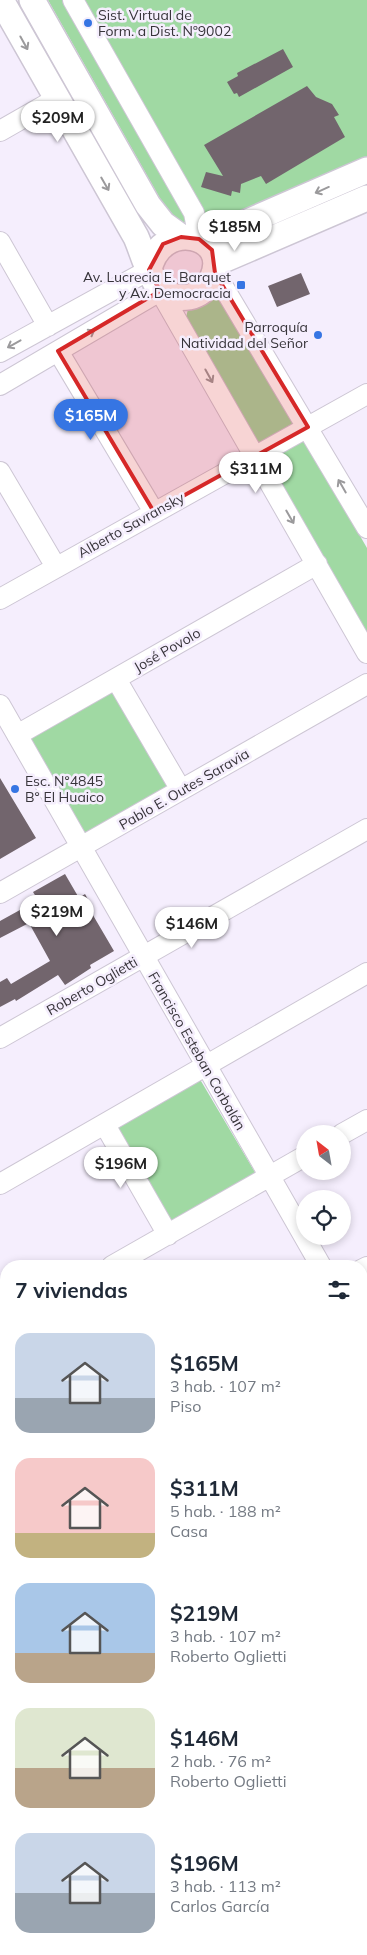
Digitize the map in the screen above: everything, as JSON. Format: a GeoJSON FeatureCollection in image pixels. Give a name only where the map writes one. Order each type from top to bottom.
{"type":"FeatureCollection","features":[{"type":"Feature","properties":{"kind":"main road"},"geometry":{"type":"LineString","coordinates":[[1,0],[136,237],[155,280],[170,296],[182,298],[193,296],[203,291],[211,283],[204,251],[163,224],[148,205],[32,0]]}},
{"type":"Feature","properties":{"kind":"main road"},"geometry":{"type":"LineString","coordinates":[[204,251],[229,230],[367,170]]}},
{"type":"Feature","properties":{"kind":"main road"},"geometry":{"type":"LineString","coordinates":[[155,280],[151,260],[162,244],[171,239],[204,251],[367,198]]}},
{"type":"Feature","properties":{"kind":"street"},"geometry":{"type":"LineString","coordinates":[[73,0],[194,213],[204,251],[367,528]]}},
{"type":"Feature","properties":{"kind":"street"},"geometry":{"type":"LineString","coordinates":[[0,130],[56,99]]}},
{"type":"Feature","properties":{"kind":"street"},"geometry":{"type":"LineString","coordinates":[[0,242],[48,326]]}},
{"type":"Feature","properties":{"kind":"street"},"geometry":{"type":"LineString","coordinates":[[0,352],[48,326],[155,280]]}},
{"type":"Feature","properties":{"kind":"street"},"geometry":{"type":"LineString","coordinates":[[0,385],[58,351],[155,280]]}},
{"type":"Feature","properties":{"kind":"street"},"geometry":{"type":"LineString","coordinates":[[155,280],[367,653]]}},
{"type":"Feature","properties":{"kind":"street"},"geometry":{"type":"LineString","coordinates":[[58,351],[154,512]]}},
{"type":"Feature","properties":{"kind":"street","name":"Alberto Savransky"},"geometry":{"type":"LineString","coordinates":[[0,599],[367,394]]}},
{"type":"Feature","properties":{"kind":"street"},"geometry":{"type":"LineString","coordinates":[[0,472],[56,568]]}},
{"type":"Feature","properties":{"kind":"street","name":"José Povolo"},"geometry":{"type":"LineString","coordinates":[[17,735],[317,564]]}},
{"type":"Feature","properties":{"kind":"street"},"geometry":{"type":"LineString","coordinates":[[116,679],[181,790]]}},
{"type":"Feature","properties":{"kind":"street","name":"Pablo E. Outes Saravia"},"geometry":{"type":"LineString","coordinates":[[0,894],[367,684]]}},
{"type":"Feature","properties":{"kind":"street","name":"Francisco Esteban Corbalán"},"geometry":{"type":"LineString","coordinates":[[0,706],[317,1260]]}},
{"type":"Feature","properties":{"kind":"street","name":"Roberto Oglietti"},"geometry":{"type":"LineString","coordinates":[[0,1038],[367,830]]}},
{"type":"Feature","properties":{"kind":"street"},"geometry":{"type":"LineString","coordinates":[[0,1184],[367,974]]}},
{"type":"Feature","properties":{"kind":"street"},"geometry":{"type":"LineString","coordinates":[[351,1129],[367,1120]]}},
{"type":"Feature","properties":{"kind":"street"},"geometry":{"type":"LineString","coordinates":[[105,1125],[168,1235]]}},
{"type":"Feature","properties":{"kind":"street"},"geometry":{"type":"LineString","coordinates":[[123,1260],[296,1161]]}},
{"type":"Feature","properties":{"kind":"highlighted area"},"geometry":{"type":"Polygon","coordinates":[[[181,237],[199,239],[212,250],[215,273],[308,427],[154,512],[58,351],[160,291],[149,270],[163,244],[181,237]]]}},
{"type":"Feature","properties":{"kind":"green space"},"geometry":{"type":"Polygon","coordinates":[[[48,0],[367,0],[367,157],[207,230],[171,218],[48,0]]]}},
{"type":"Feature","properties":{"kind":"green space"},"geometry":{"type":"Polygon","coordinates":[[[218,290],[367,548],[367,635],[186,318],[189,304],[218,290]]]}},
{"type":"Feature","properties":{"kind":"green space"},"geometry":{"type":"Polygon","coordinates":[[[116,679],[181,790],[81,847],[17,735],[116,679]]]}},
{"type":"Feature","properties":{"kind":"green space"},"geometry":{"type":"Polygon","coordinates":[[[198,1076],[256,1174],[171,1224],[113,1126],[198,1076]]]}},
{"type":"Feature","properties":{"kind":"building"},"geometry":{"type":"Polygon","coordinates":[[[283,49],[293,67],[239,97],[237,93],[234,94],[227,82],[238,76],[237,73],[283,49]]]}},
{"type":"Feature","properties":{"kind":"building"},"geometry":{"type":"Polygon","coordinates":[[[307,86],[316,97],[332,104],[339,115],[334,117],[345,137],[266,184],[261,176],[241,184],[240,193],[232,191],[231,196],[201,187],[206,172],[223,176],[204,145],[307,86]]]}},
{"type":"Feature","properties":{"kind":"building"},"geometry":{"type":"Polygon","coordinates":[[[301,273],[310,294],[277,307],[268,286],[301,273]]]}},
{"type":"Feature","properties":{"kind":"building"},"geometry":{"type":"Polygon","coordinates":[[[0,778],[36,838],[0,859],[0,778]]]}},
{"type":"Feature","properties":{"kind":"building"},"geometry":{"type":"Polygon","coordinates":[[[65,874],[79,898],[85,894],[90,903],[87,905],[114,951],[90,965],[91,968],[65,985],[58,975],[16,1001],[15,999],[0,1007],[0,982],[7,978],[11,984],[50,961],[29,923],[0,938],[0,921],[38,900],[33,892],[65,874]]]}},
{"type":"Feature","properties":{"kind":"place","name":"Sist. Virtual de Form. a Dist. Nº9002"},"geometry":{"type":"Point","coordinates":[88,23]}},
{"type":"Feature","properties":{"kind":"place","name":"Av. Lucrecia E. Barquet y Av. Democracia"},"geometry":{"type":"Point","coordinates":[241,285]}},
{"type":"Feature","properties":{"kind":"place","name":"Parroquía Natividad del Señor"},"geometry":{"type":"Point","coordinates":[318,335]}},
{"type":"Feature","properties":{"kind":"place","name":"Esc. N°4845 B° El Huaico"},"geometry":{"type":"Point","coordinates":[15,789]}}]}
